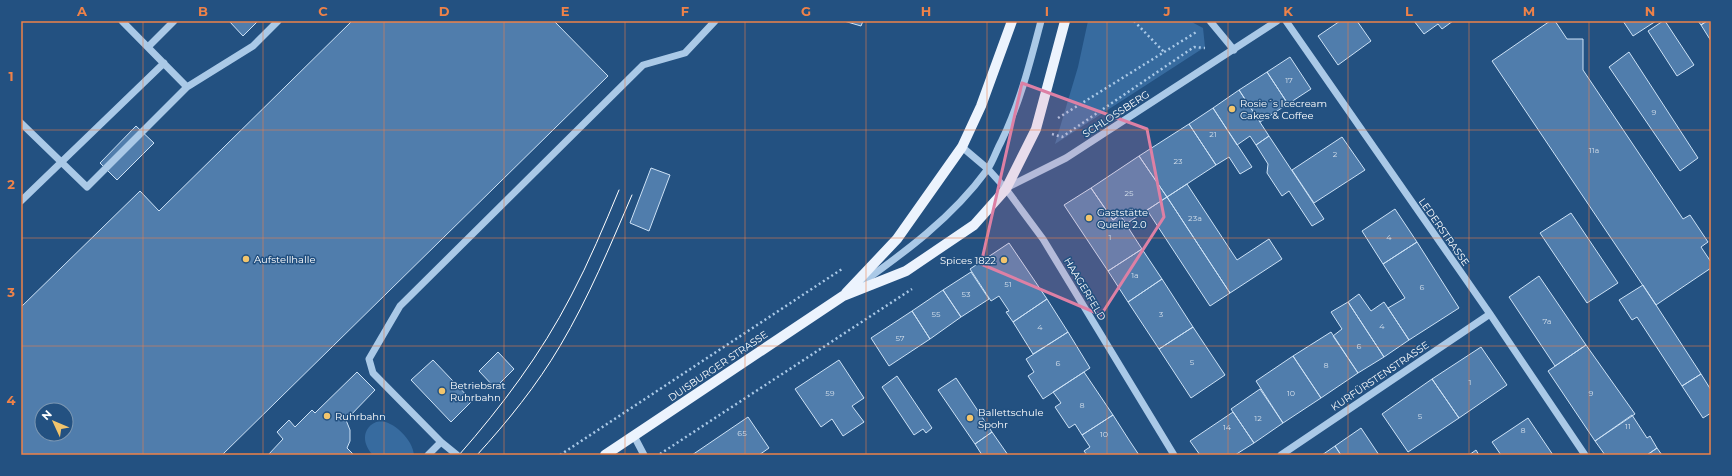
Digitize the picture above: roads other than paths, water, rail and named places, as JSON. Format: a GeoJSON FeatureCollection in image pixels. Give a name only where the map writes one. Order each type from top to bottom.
{"type":"FeatureCollection","features":[{"type":"Feature","properties":{"kind":"main road","name":"DUISBURGER STRASSE"},"geometry":{"type":"LineString","coordinates":[[843,296],[897,239],[962,147],[984,99],[1012,21]]}},
{"type":"Feature","properties":{"kind":"main road","name":"DUISBURGER STRASSE"},"geometry":{"type":"LineString","coordinates":[[605,455],[843,296],[906,271],[974,225],[1006,188],[1036,129],[1065,21]]}},
{"type":"Feature","properties":{"kind":"street"},"geometry":{"type":"LineString","coordinates":[[122,21],[187,87]]}},
{"type":"Feature","properties":{"kind":"street"},"geometry":{"type":"LineString","coordinates":[[148,47],[174,21]]}},
{"type":"Feature","properties":{"kind":"street"},"geometry":{"type":"LineString","coordinates":[[21,123],[87,187],[187,87],[253,46],[278,21]]}},
{"type":"Feature","properties":{"kind":"street"},"geometry":{"type":"LineString","coordinates":[[457,455],[441,442],[373,373],[369,359],[400,306],[643,65],[685,53],[715,21]]}},
{"type":"Feature","properties":{"kind":"street"},"geometry":{"type":"LineString","coordinates":[[843,296],[913,246],[959,203],[988,169],[1012,119],[1021,96],[1041,21]]}},
{"type":"Feature","properties":{"kind":"street","name":"SCHLOSSBERG"},"geometry":{"type":"LineString","coordinates":[[1006,188],[1066,158],[1277,21]]}},
{"type":"Feature","properties":{"kind":"street","name":"LEDERSTRASSE"},"geometry":{"type":"LineString","coordinates":[[1286,21],[1490,314],[1585,455]]}},
{"type":"Feature","properties":{"kind":"street"},"geometry":{"type":"LineString","coordinates":[[1211,22],[1234,50]]}},
{"type":"Feature","properties":{"kind":"street"},"geometry":{"type":"LineString","coordinates":[[21,201],[164,63]]}},
{"type":"Feature","properties":{"kind":"street","name":"HAAGERFELD"},"geometry":{"type":"LineString","coordinates":[[962,147],[988,169],[1006,188],[1043,238],[1174,455]]}},
{"type":"Feature","properties":{"kind":"street","name":"KURFÜRSTENSTRASSE"},"geometry":{"type":"LineString","coordinates":[[1281,455],[1490,314]]}},
{"type":"Feature","properties":{"kind":"street"},"geometry":{"type":"LineString","coordinates":[[634,436],[644,455]]}},
{"type":"Feature","properties":{"kind":"street"},"geometry":{"type":"LineString","coordinates":[[428,455],[441,442]]}},
{"type":"Feature","properties":{"kind":"tram line"},"geometry":{"type":"LineString","coordinates":[[459,455],[520,379],[547,338],[584,270],[619,190]]}},
{"type":"Feature","properties":{"kind":"tram line"},"geometry":{"type":"LineString","coordinates":[[477,455],[522,402],[542,375],[571,328],[590,290],[632,195]]}},
{"type":"Feature","properties":{"kind":"place","name":"Rosie´s Icecream Cakes & Coffee"},"geometry":{"type":"Point","coordinates":[1232,109]}},
{"type":"Feature","properties":{"kind":"place","name":"Gaststätte Quelle 2.0"},"geometry":{"type":"Point","coordinates":[1089,218]}},
{"type":"Feature","properties":{"kind":"place","name":"Aufstellhalle"},"geometry":{"type":"Point","coordinates":[246,259]}},
{"type":"Feature","properties":{"kind":"place","name":"Spices 1822"},"geometry":{"type":"Point","coordinates":[1004,260]}},
{"type":"Feature","properties":{"kind":"place","name":"Betriebsrat Ruhrbahn"},"geometry":{"type":"Point","coordinates":[442,391]}},
{"type":"Feature","properties":{"kind":"place","name":"Ruhrbahn"},"geometry":{"type":"Point","coordinates":[327,416]}},
{"type":"Feature","properties":{"kind":"place","name":"Ballettschule Spohr"},"geometry":{"type":"Point","coordinates":[970,418]}}]}
